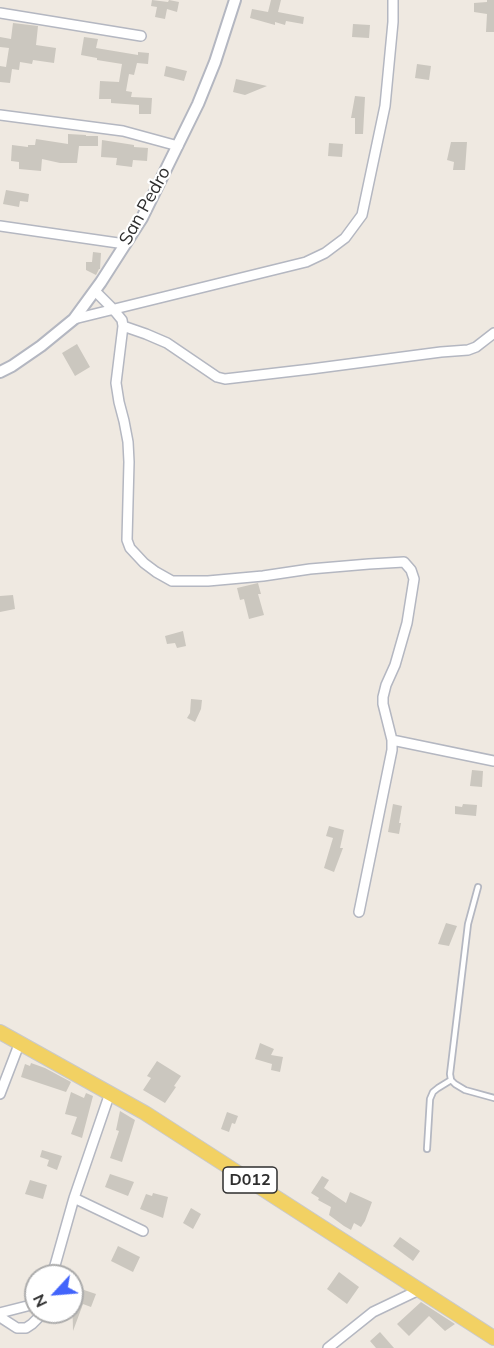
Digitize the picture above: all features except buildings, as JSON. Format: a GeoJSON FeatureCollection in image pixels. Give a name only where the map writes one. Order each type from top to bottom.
{"type":"FeatureCollection","features":[{"type":"Feature","properties":{"kind":"main road","name":"D012"},"geometry":{"type":"LineString","coordinates":[[0,1032],[145,1113],[494,1338]]}},
{"type":"Feature","properties":{"kind":"street","name":"San Pedro"},"geometry":{"type":"LineString","coordinates":[[0,372],[41,346],[74,319],[142,218],[198,104],[215,62],[235,0]]}},
{"type":"Feature","properties":{"kind":"street"},"geometry":{"type":"LineString","coordinates":[[74,319],[306,262],[325,253],[345,238],[362,215],[385,106],[393,0]]}},
{"type":"Feature","properties":{"kind":"street"},"geometry":{"type":"LineString","coordinates":[[0,13],[141,36]]}},
{"type":"Feature","properties":{"kind":"street"},"geometry":{"type":"LineString","coordinates":[[0,115],[123,131],[178,146]]}},
{"type":"Feature","properties":{"kind":"street"},"geometry":{"type":"LineString","coordinates":[[0,226],[125,244]]}},
{"type":"Feature","properties":{"kind":"street"},"geometry":{"type":"LineString","coordinates":[[94,291],[122,320],[116,383],[128,442],[127,540],[130,548],[144,563],[172,581],[208,581],[310,569],[404,562],[411,570],[414,579],[407,623],[383,697],[392,750],[359,912]]}},
{"type":"Feature","properties":{"kind":"street"},"geometry":{"type":"LineString","coordinates":[[123,326],[166,343],[217,378],[225,379],[441,351],[468,350],[476,347],[494,333]]}},
{"type":"Feature","properties":{"kind":"street"},"geometry":{"type":"LineString","coordinates":[[392,740],[494,761]]}},
{"type":"Feature","properties":{"kind":"street"},"geometry":{"type":"LineString","coordinates":[[0,1094],[20,1042]]}},
{"type":"Feature","properties":{"kind":"street"},"geometry":{"type":"LineString","coordinates":[[55,1264],[74,1198],[110,1093]]}},
{"type":"Feature","properties":{"kind":"street"},"geometry":{"type":"LineString","coordinates":[[74,1198],[143,1231]]}},
{"type":"Feature","properties":{"kind":"street"},"geometry":{"type":"LineString","coordinates":[[328,1348],[373,1312],[419,1290]]}},
{"type":"Feature","properties":{"kind":"street"},"geometry":{"type":"LineString","coordinates":[[0,1315],[24,1307]]}},
{"type":"Feature","properties":{"kind":"street"},"geometry":{"type":"LineString","coordinates":[[0,1315],[17,1328],[26,1328],[32,1324]]}},
{"type":"Feature","properties":{"kind":"lane"},"geometry":{"type":"LineString","coordinates":[[478,887],[468,924],[450,1070],[455,1084],[465,1090],[494,1098]]}},
{"type":"Feature","properties":{"kind":"lane"},"geometry":{"type":"LineString","coordinates":[[427,1149],[430,1099],[438,1088],[452,1080]]}}]}
